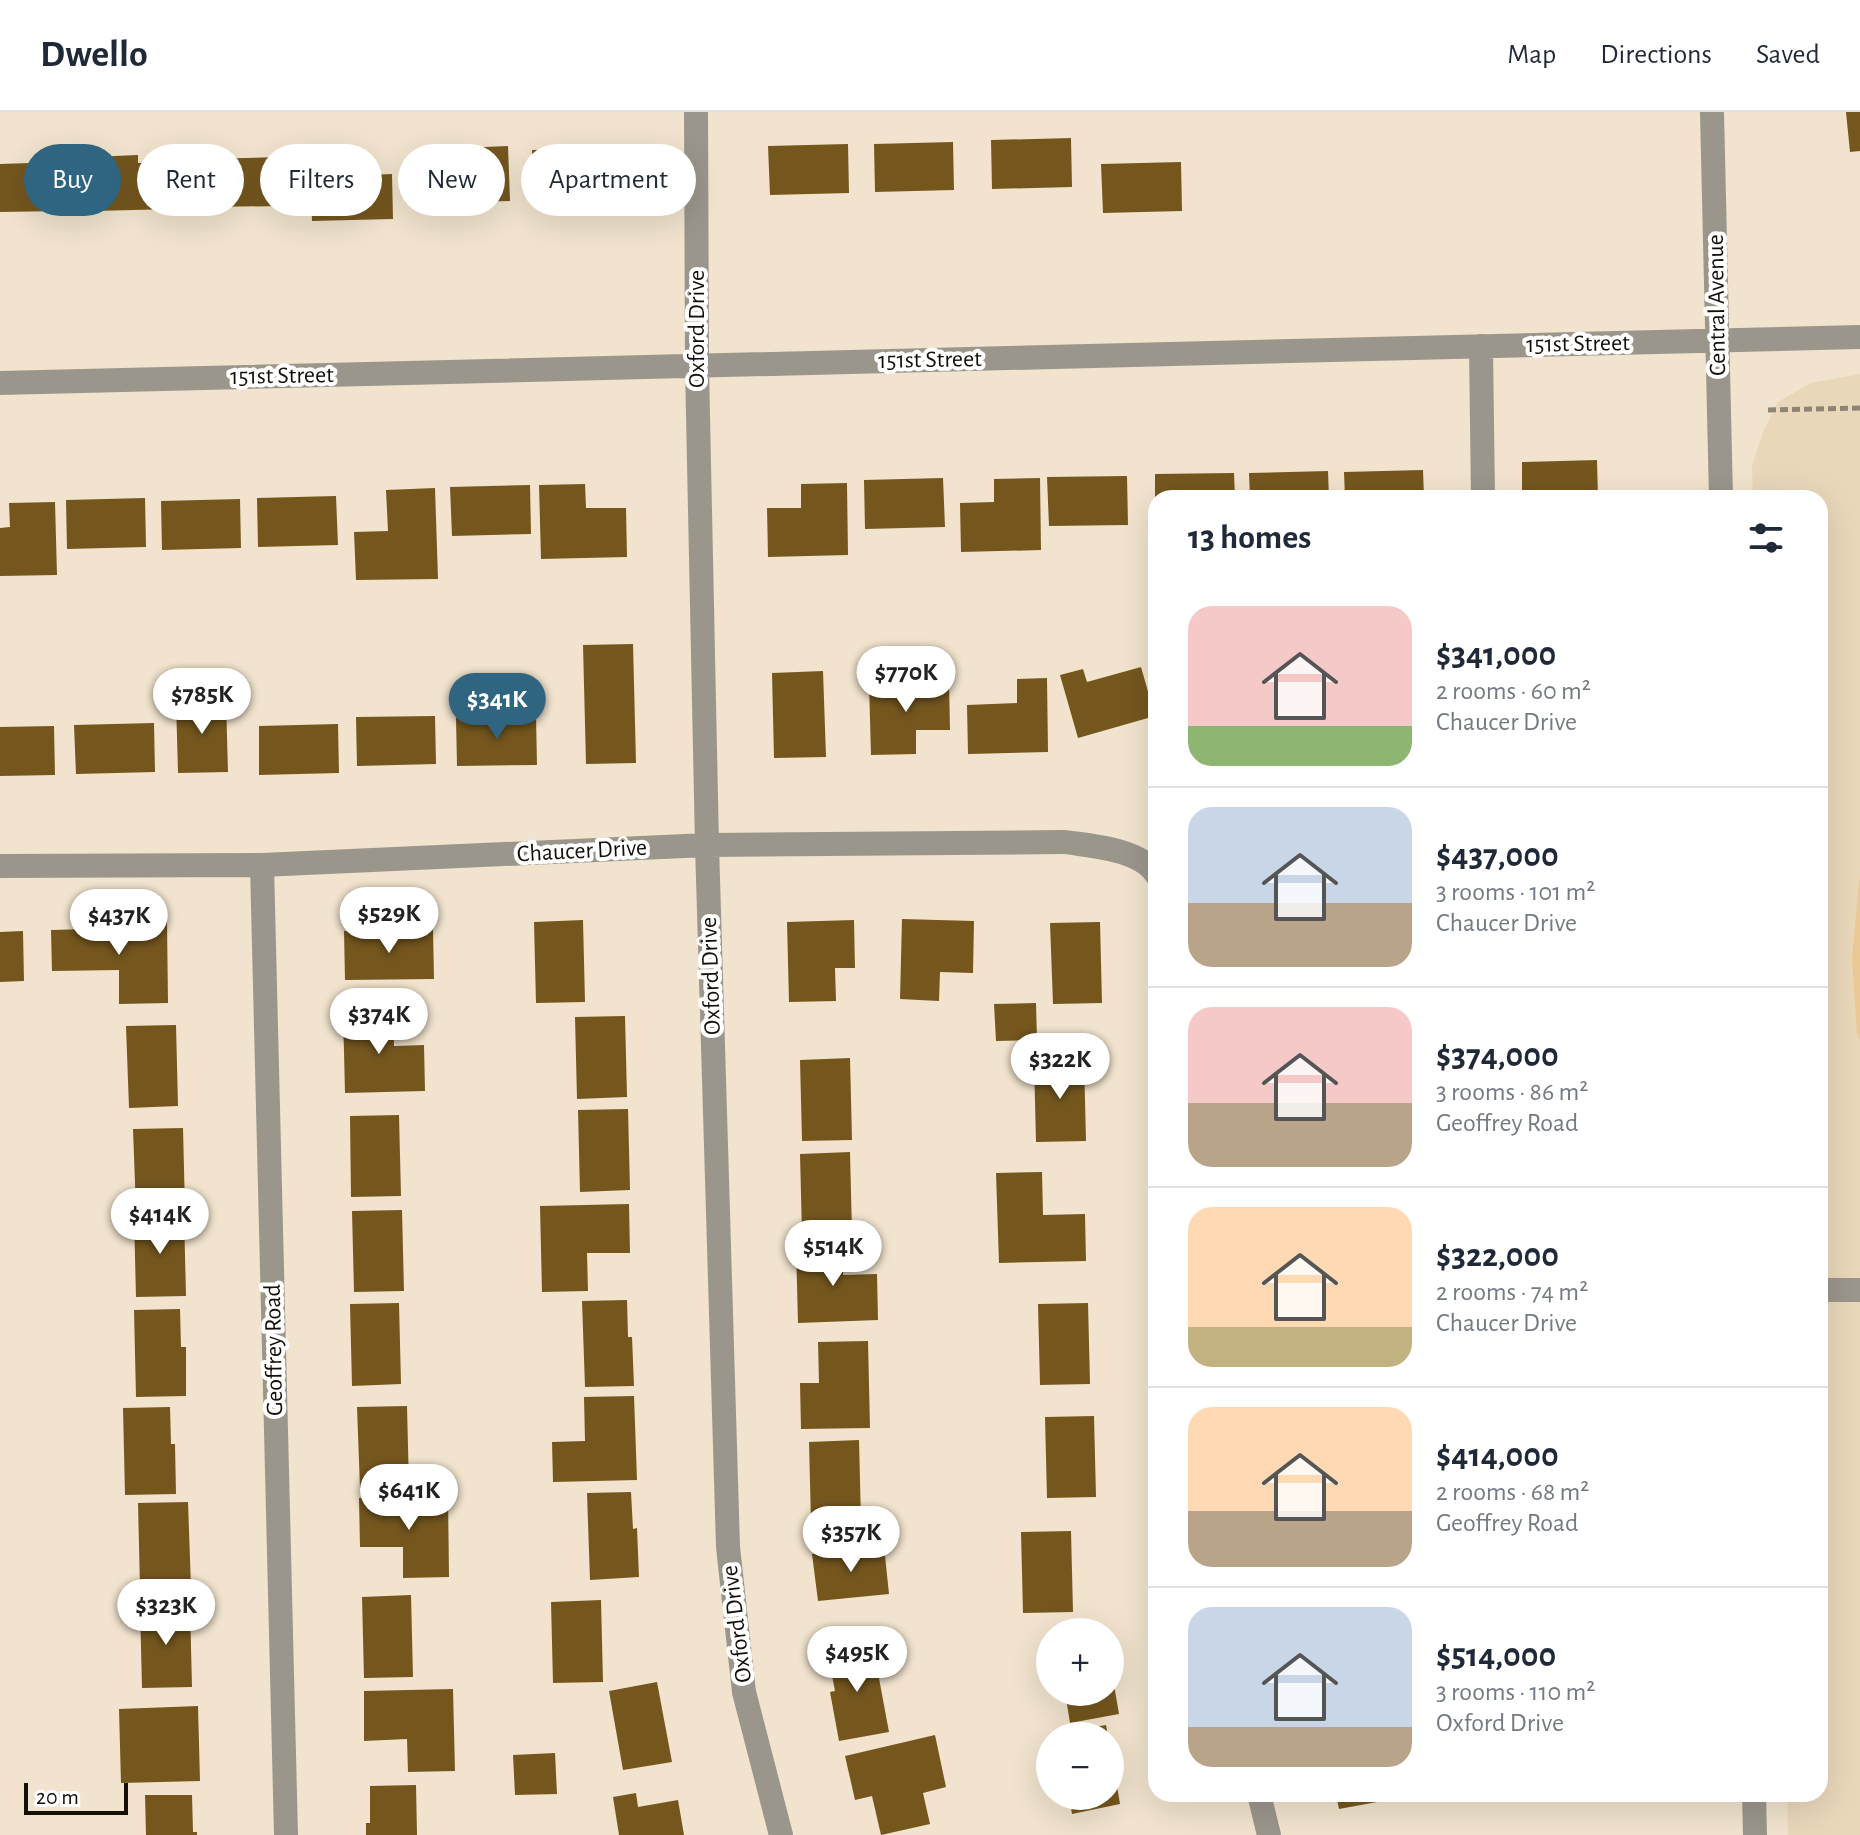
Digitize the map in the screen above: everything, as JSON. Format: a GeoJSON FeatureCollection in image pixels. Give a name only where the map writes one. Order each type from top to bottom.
{"type":"FeatureCollection","features":[{"type":"Feature","properties":{"kind":"street","name":"Oxford Drive"},"geometry":{"type":"LineString","coordinates":[[696,112],[697,367],[707,845],[728,1547],[744,1692],[781,1835]]}},
{"type":"Feature","properties":{"kind":"street","name":"Central Avenue"},"geometry":{"type":"LineString","coordinates":[[1712,112],[1721,490]]}},
{"type":"Feature","properties":{"kind":"street","name":"151st Street"},"geometry":{"type":"LineString","coordinates":[[0,383],[1860,337]]}},
{"type":"Feature","properties":{"kind":"street"},"geometry":{"type":"LineString","coordinates":[[1481,346],[1483,490]]}},
{"type":"Feature","properties":{"kind":"street","name":"Chaucer Drive"},"geometry":{"type":"LineString","coordinates":[[0,866],[262,865],[707,845],[1065,842],[1111,849],[1148,863]]}},
{"type":"Feature","properties":{"kind":"street","name":"Geoffrey Road"},"geometry":{"type":"LineString","coordinates":[[262,865],[286,1835]]}},
{"type":"Feature","properties":{"kind":"street"},"geometry":{"type":"LineString","coordinates":[[1828,1290],[1860,1290]]}},
{"type":"Feature","properties":{"kind":"street"},"geometry":{"type":"LineString","coordinates":[[1261,1802],[1269,1835]]}},
{"type":"Feature","properties":{"kind":"street"},"geometry":{"type":"LineString","coordinates":[[1754,1802],[1755,1835]]}},
{"type":"Feature","properties":{"kind":"path"},"geometry":{"type":"LineString","coordinates":[[1768,410],[1860,408]]}},
{"type":"Feature","properties":{"kind":"shaded area"},"geometry":{"type":"Polygon","coordinates":[[[1860,374],[1860,1835],[1788,1835],[1787,1802],[1828,1802],[1828,490],[1753,490],[1752,465],[1778,402],[1811,383],[1860,374]]]}},
{"type":"Feature","properties":{"kind":"shaded area"},"geometry":{"type":"Polygon","coordinates":[[[1860,873],[1860,1039],[1857,1034],[1852,958],[1860,873]]]}},
{"type":"Feature","properties":{"kind":"building"},"geometry":{"type":"Polygon","coordinates":[[[1846,112],[1860,112],[1860,151],[1850,152],[1846,112]]]}},
{"type":"Feature","properties":{"kind":"building"},"geometry":{"type":"Polygon","coordinates":[[[1071,138],[1072,187],[992,189],[991,140],[1071,138]]]}},
{"type":"Feature","properties":{"kind":"building"},"geometry":{"type":"Polygon","coordinates":[[[953,142],[954,190],[875,192],[874,144],[953,142]]]}},
{"type":"Feature","properties":{"kind":"building"},"geometry":{"type":"Polygon","coordinates":[[[848,144],[849,193],[770,195],[768,146],[848,144]]]}},
{"type":"Feature","properties":{"kind":"building"},"geometry":{"type":"Polygon","coordinates":[[[505,146],[508,146],[510,201],[505,201],[505,146]]]}},
{"type":"Feature","properties":{"kind":"building"},"geometry":{"type":"Polygon","coordinates":[[[137,155],[137,210],[121,210],[121,156],[137,155]]]}},
{"type":"Feature","properties":{"kind":"building"},"geometry":{"type":"Polygon","coordinates":[[[244,158],[260,158],[260,206],[244,207],[244,158]]]}},
{"type":"Feature","properties":{"kind":"building"},"geometry":{"type":"Polygon","coordinates":[[[1181,162],[1182,211],[1103,213],[1101,164],[1181,162]]]}},
{"type":"Feature","properties":{"kind":"building"},"geometry":{"type":"Polygon","coordinates":[[[24,163],[24,212],[0,212],[0,164],[24,163]]]}},
{"type":"Feature","properties":{"kind":"building"},"geometry":{"type":"Polygon","coordinates":[[[382,174],[392,174],[393,219],[312,221],[312,216],[382,216],[382,174]]]}},
{"type":"Feature","properties":{"kind":"building"},"geometry":{"type":"Polygon","coordinates":[[[1597,460],[1598,490],[1522,490],[1522,462],[1597,460]]]}},
{"type":"Feature","properties":{"kind":"building"},"geometry":{"type":"Polygon","coordinates":[[[1423,470],[1424,490],[1345,490],[1344,472],[1423,470]]]}},
{"type":"Feature","properties":{"kind":"building"},"geometry":{"type":"Polygon","coordinates":[[[1328,471],[1329,490],[1250,490],[1249,473],[1328,471]]]}},
{"type":"Feature","properties":{"kind":"building"},"geometry":{"type":"Polygon","coordinates":[[[1234,473],[1235,490],[1155,490],[1155,474],[1234,473]]]}},
{"type":"Feature","properties":{"kind":"building"},"geometry":{"type":"Polygon","coordinates":[[[1127,476],[1128,525],[1049,526],[1047,477],[1127,476]]]}},
{"type":"Feature","properties":{"kind":"building"},"geometry":{"type":"Polygon","coordinates":[[[943,478],[945,527],[865,529],[864,480],[943,478]]]}},
{"type":"Feature","properties":{"kind":"building"},"geometry":{"type":"Polygon","coordinates":[[[1040,478],[1041,550],[961,552],[960,503],[994,502],[994,479],[1040,478]]]}},
{"type":"Feature","properties":{"kind":"building"},"geometry":{"type":"Polygon","coordinates":[[[847,483],[848,555],[768,557],[767,508],[801,508],[801,484],[847,483]]]}},
{"type":"Feature","properties":{"kind":"building"},"geometry":{"type":"Polygon","coordinates":[[[585,484],[586,508],[626,508],[627,557],[541,559],[539,485],[585,484]]]}},
{"type":"Feature","properties":{"kind":"building"},"geometry":{"type":"Polygon","coordinates":[[[530,485],[531,534],[452,536],[450,487],[530,485]]]}},
{"type":"Feature","properties":{"kind":"building"},"geometry":{"type":"Polygon","coordinates":[[[435,488],[438,579],[356,580],[354,532],[388,531],[386,490],[435,488]]]}},
{"type":"Feature","properties":{"kind":"building"},"geometry":{"type":"Polygon","coordinates":[[[336,496],[338,545],[258,547],[257,498],[336,496]]]}},
{"type":"Feature","properties":{"kind":"building"},"geometry":{"type":"Polygon","coordinates":[[[145,498],[146,547],[67,549],[66,500],[145,498]]]}},
{"type":"Feature","properties":{"kind":"building"},"geometry":{"type":"Polygon","coordinates":[[[240,499],[241,548],[162,550],[161,501],[240,499]]]}},
{"type":"Feature","properties":{"kind":"building"},"geometry":{"type":"Polygon","coordinates":[[[55,502],[57,575],[0,576],[0,528],[10,527],[9,503],[55,502]]]}},
{"type":"Feature","properties":{"kind":"building"},"geometry":{"type":"Polygon","coordinates":[[[633,644],[636,763],[586,764],[583,645],[633,644]]]}},
{"type":"Feature","properties":{"kind":"building"},"geometry":{"type":"Polygon","coordinates":[[[1141,667],[1148,692],[1148,718],[1078,738],[1060,675],[1083,669],[1087,682],[1141,667]]]}},
{"type":"Feature","properties":{"kind":"building"},"geometry":{"type":"Polygon","coordinates":[[[823,671],[826,757],[774,758],[772,673],[823,671]]]}},
{"type":"Feature","properties":{"kind":"building"},"geometry":{"type":"Polygon","coordinates":[[[1047,678],[1048,752],[968,754],[967,705],[1017,703],[1017,679],[1047,678]]]}},
{"type":"Feature","properties":{"kind":"building"},"geometry":{"type":"Polygon","coordinates":[[[949,681],[950,730],[916,730],[916,754],[871,755],[869,683],[949,681]]]}},
{"type":"Feature","properties":{"kind":"building"},"geometry":{"type":"Polygon","coordinates":[[[226,700],[228,772],[178,773],[176,701],[226,700]]]}},
{"type":"Feature","properties":{"kind":"building"},"geometry":{"type":"Polygon","coordinates":[[[435,716],[436,764],[357,766],[356,717],[435,716]]]}},
{"type":"Feature","properties":{"kind":"building"},"geometry":{"type":"Polygon","coordinates":[[[536,716],[537,765],[457,766],[456,718],[536,716]]]}},
{"type":"Feature","properties":{"kind":"building"},"geometry":{"type":"Polygon","coordinates":[[[154,723],[155,772],[76,774],[74,725],[154,723]]]}},
{"type":"Feature","properties":{"kind":"building"},"geometry":{"type":"Polygon","coordinates":[[[338,724],[339,773],[259,775],[259,726],[338,724]]]}},
{"type":"Feature","properties":{"kind":"building"},"geometry":{"type":"Polygon","coordinates":[[[54,726],[55,775],[0,776],[0,727],[54,726]]]}},
{"type":"Feature","properties":{"kind":"building"},"geometry":{"type":"Polygon","coordinates":[[[902,919],[974,921],[973,973],[940,972],[939,1001],[900,999],[902,919]]]}},
{"type":"Feature","properties":{"kind":"building"},"geometry":{"type":"Polygon","coordinates":[[[583,920],[585,1002],[536,1003],[534,922],[583,920]]]}},
{"type":"Feature","properties":{"kind":"building"},"geometry":{"type":"Polygon","coordinates":[[[854,920],[855,968],[835,968],[836,1001],[789,1002],[787,922],[854,920]]]}},
{"type":"Feature","properties":{"kind":"building"},"geometry":{"type":"Polygon","coordinates":[[[167,922],[168,1003],[119,1004],[119,970],[52,971],[51,930],[88,929],[88,924],[167,922]]]}},
{"type":"Feature","properties":{"kind":"building"},"geometry":{"type":"Polygon","coordinates":[[[1100,922],[1102,1003],[1053,1004],[1050,923],[1100,922]]]}},
{"type":"Feature","properties":{"kind":"building"},"geometry":{"type":"Polygon","coordinates":[[[433,930],[434,979],[345,980],[344,931],[433,930]]]}},
{"type":"Feature","properties":{"kind":"building"},"geometry":{"type":"Polygon","coordinates":[[[23,931],[24,981],[0,982],[0,932],[23,931]]]}},
{"type":"Feature","properties":{"kind":"building"},"geometry":{"type":"Polygon","coordinates":[[[1036,1003],[1037,1040],[996,1041],[994,1004],[1036,1003]]]}},
{"type":"Feature","properties":{"kind":"building"},"geometry":{"type":"Polygon","coordinates":[[[393,1010],[394,1046],[424,1045],[425,1091],[345,1093],[343,1011],[393,1010]]]}},
{"type":"Feature","properties":{"kind":"building"},"geometry":{"type":"Polygon","coordinates":[[[625,1016],[627,1097],[577,1099],[575,1017],[625,1016]]]}},
{"type":"Feature","properties":{"kind":"building"},"geometry":{"type":"Polygon","coordinates":[[[176,1025],[178,1106],[129,1108],[126,1026],[176,1025]]]}},
{"type":"Feature","properties":{"kind":"building"},"geometry":{"type":"Polygon","coordinates":[[[850,1058],[852,1140],[802,1141],[800,1060],[850,1058]]]}},
{"type":"Feature","properties":{"kind":"building"},"geometry":{"type":"Polygon","coordinates":[[[1084,1060],[1086,1141],[1036,1142],[1034,1061],[1084,1060]]]}},
{"type":"Feature","properties":{"kind":"building"},"geometry":{"type":"Polygon","coordinates":[[[628,1109],[630,1190],[580,1192],[578,1110],[628,1109]]]}},
{"type":"Feature","properties":{"kind":"building"},"geometry":{"type":"Polygon","coordinates":[[[399,1115],[401,1196],[351,1197],[350,1116],[399,1115]]]}},
{"type":"Feature","properties":{"kind":"building"},"geometry":{"type":"Polygon","coordinates":[[[183,1128],[185,1209],[136,1210],[133,1129],[183,1128]]]}},
{"type":"Feature","properties":{"kind":"building"},"geometry":{"type":"Polygon","coordinates":[[[850,1152],[852,1233],[802,1235],[800,1154],[850,1152]]]}},
{"type":"Feature","properties":{"kind":"building"},"geometry":{"type":"Polygon","coordinates":[[[1042,1172],[1043,1215],[1085,1214],[1086,1261],[999,1263],[996,1173],[1042,1172]]]}},
{"type":"Feature","properties":{"kind":"building"},"geometry":{"type":"Polygon","coordinates":[[[629,1204],[630,1253],[587,1253],[588,1291],[542,1292],[540,1206],[629,1204]]]}},
{"type":"Feature","properties":{"kind":"building"},"geometry":{"type":"Polygon","coordinates":[[[402,1210],[404,1291],[354,1292],[352,1211],[402,1210]]]}},
{"type":"Feature","properties":{"kind":"building"},"geometry":{"type":"Polygon","coordinates":[[[184,1215],[186,1296],[136,1297],[134,1216],[184,1215]]]}},
{"type":"Feature","properties":{"kind":"building"},"geometry":{"type":"Polygon","coordinates":[[[843,1246],[843,1275],[877,1274],[878,1320],[798,1323],[796,1247],[843,1246]]]}},
{"type":"Feature","properties":{"kind":"building"},"geometry":{"type":"Polygon","coordinates":[[[627,1300],[634,1386],[585,1387],[582,1301],[627,1300]]]}},
{"type":"Feature","properties":{"kind":"building"},"geometry":{"type":"Polygon","coordinates":[[[399,1303],[401,1384],[352,1386],[350,1304],[399,1303]]]}},
{"type":"Feature","properties":{"kind":"building"},"geometry":{"type":"Polygon","coordinates":[[[1088,1303],[1090,1384],[1040,1385],[1038,1304],[1088,1303]]]}},
{"type":"Feature","properties":{"kind":"building"},"geometry":{"type":"Polygon","coordinates":[[[180,1309],[181,1347],[186,1347],[186,1396],[136,1397],[134,1310],[180,1309]]]}},
{"type":"Feature","properties":{"kind":"building"},"geometry":{"type":"Polygon","coordinates":[[[868,1341],[870,1428],[801,1429],[800,1383],[819,1383],[818,1342],[868,1341]]]}},
{"type":"Feature","properties":{"kind":"building"},"geometry":{"type":"Polygon","coordinates":[[[634,1396],[637,1480],[553,1482],[552,1442],[585,1441],[584,1397],[634,1396]]]}},
{"type":"Feature","properties":{"kind":"building"},"geometry":{"type":"Polygon","coordinates":[[[407,1406],[409,1487],[360,1488],[357,1407],[407,1406]]]}},
{"type":"Feature","properties":{"kind":"building"},"geometry":{"type":"Polygon","coordinates":[[[170,1407],[171,1444],[175,1444],[176,1494],[125,1495],[123,1408],[170,1407]]]}},
{"type":"Feature","properties":{"kind":"building"},"geometry":{"type":"Polygon","coordinates":[[[1094,1416],[1096,1497],[1047,1498],[1045,1417],[1094,1416]]]}},
{"type":"Feature","properties":{"kind":"building"},"geometry":{"type":"Polygon","coordinates":[[[859,1440],[861,1521],[811,1523],[809,1442],[859,1440]]]}},
{"type":"Feature","properties":{"kind":"building"},"geometry":{"type":"Polygon","coordinates":[[[631,1492],[633,1529],[637,1528],[639,1577],[590,1580],[587,1493],[631,1492]]]}},
{"type":"Feature","properties":{"kind":"building"},"geometry":{"type":"Polygon","coordinates":[[[448,1496],[449,1577],[403,1578],[403,1547],[360,1547],[359,1498],[448,1496]]]}},
{"type":"Feature","properties":{"kind":"building"},"geometry":{"type":"Polygon","coordinates":[[[188,1502],[191,1587],[140,1588],[138,1503],[188,1502]]]}},
{"type":"Feature","properties":{"kind":"building"},"geometry":{"type":"Polygon","coordinates":[[[1071,1531],[1073,1612],[1023,1613],[1021,1532],[1071,1531]]]}},
{"type":"Feature","properties":{"kind":"building"},"geometry":{"type":"Polygon","coordinates":[[[884,1546],[889,1594],[818,1601],[812,1554],[884,1546]]]}},
{"type":"Feature","properties":{"kind":"building"},"geometry":{"type":"Polygon","coordinates":[[[411,1595],[413,1677],[364,1678],[362,1597],[411,1595]]]}},
{"type":"Feature","properties":{"kind":"building"},"geometry":{"type":"Polygon","coordinates":[[[601,1600],[603,1682],[553,1683],[551,1602],[601,1600]]]}},
{"type":"Feature","properties":{"kind":"building"},"geometry":{"type":"Polygon","coordinates":[[[190,1606],[192,1687],[142,1688],[140,1607],[190,1606]]]}},
{"type":"Feature","properties":{"kind":"building"},"geometry":{"type":"Polygon","coordinates":[[[873,1646],[889,1732],[839,1741],[830,1692],[835,1691],[828,1654],[873,1646]]]}},
{"type":"Feature","properties":{"kind":"building"},"geometry":{"type":"Polygon","coordinates":[[[657,1682],[672,1762],[623,1770],[609,1691],[657,1682]]]}},
{"type":"Feature","properties":{"kind":"building"},"geometry":{"type":"Polygon","coordinates":[[[453,1689],[455,1771],[408,1772],[407,1739],[364,1741],[364,1691],[453,1689]]]}},
{"type":"Feature","properties":{"kind":"building"},"geometry":{"type":"Polygon","coordinates":[[[198,1706],[200,1781],[121,1783],[119,1709],[198,1706]]]}},
{"type":"Feature","properties":{"kind":"building"},"geometry":{"type":"Polygon","coordinates":[[[1067,1706],[1118,1706],[1119,1714],[1070,1722],[1067,1706]]]}},
{"type":"Feature","properties":{"kind":"building"},"geometry":{"type":"Polygon","coordinates":[[[935,1735],[946,1787],[923,1793],[930,1824],[881,1835],[872,1796],[855,1800],[845,1756],[935,1735]]]}},
{"type":"Feature","properties":{"kind":"building"},"geometry":{"type":"Polygon","coordinates":[[[555,1753],[557,1794],[515,1795],[513,1755],[555,1753]]]}},
{"type":"Feature","properties":{"kind":"building"},"geometry":{"type":"Polygon","coordinates":[[[416,1785],[417,1835],[366,1835],[366,1823],[370,1823],[370,1786],[416,1785]]]}},
{"type":"Feature","properties":{"kind":"building"},"geometry":{"type":"Polygon","coordinates":[[[636,1793],[638,1807],[678,1800],[684,1835],[619,1835],[613,1797],[636,1793]]]}},
{"type":"Feature","properties":{"kind":"building"},"geometry":{"type":"Polygon","coordinates":[[[145,1795],[192,1795],[193,1832],[197,1835],[146,1835],[145,1795]]]}},
{"type":"Feature","properties":{"kind":"building"},"geometry":{"type":"Polygon","coordinates":[[[1338,1802],[1377,1802],[1339,1809],[1338,1802]]]}}]}
